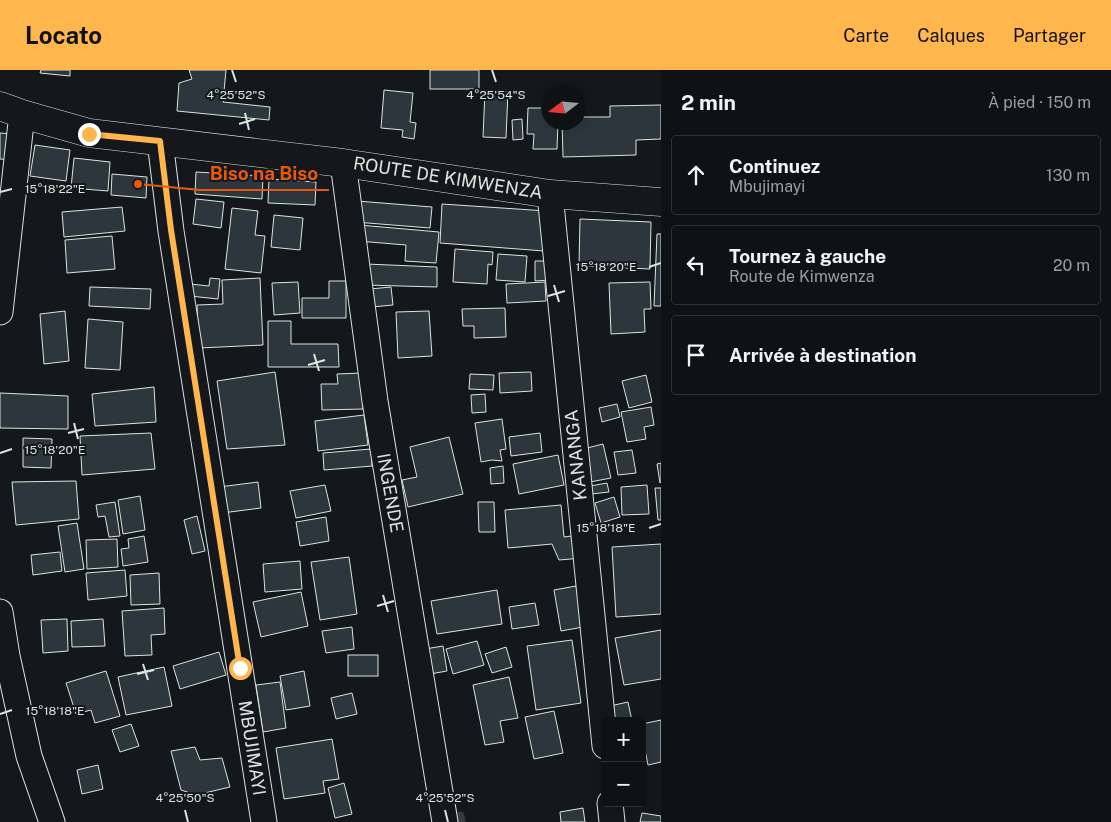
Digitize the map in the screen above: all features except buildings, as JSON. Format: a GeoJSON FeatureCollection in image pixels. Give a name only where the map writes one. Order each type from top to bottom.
{"type":"FeatureCollection","features":[{"type":"Feature","properties":{"kind":"street","name":"ROUTE DE KIMWENZA"},"geometry":{"type":"LineString","coordinates":[[11,110],[89,134],[344,163],[550,194],[661,202]]}},
{"type":"Feature","properties":{"kind":"street"},"geometry":{"type":"LineString","coordinates":[[0,312],[11,110]]}},
{"type":"Feature","properties":{"kind":"street","name":"MBUJIMAYI"},"geometry":{"type":"LineString","coordinates":[[160,141],[171,230],[264,822]]}},
{"type":"Feature","properties":{"kind":"street","name":"INGENDE"},"geometry":{"type":"LineString","coordinates":[[344,163],[375,401],[446,822]]}},
{"type":"Feature","properties":{"kind":"street","name":"KANANGA"},"geometry":{"type":"LineString","coordinates":[[550,194],[602,717]]}},
{"type":"Feature","properties":{"kind":"street"},"geometry":{"type":"LineString","coordinates":[[0,612],[7,656],[29,756],[52,822]]}},
{"type":"Feature","properties":{"kind":"street"},"geometry":{"type":"LineString","coordinates":[[610,807],[612,822]]}},
{"type":"Feature","properties":{"kind":"waterway"},"geometry":{"type":"LineString","coordinates":[[460,816],[461,822]]}},
{"type":"Feature","properties":{"kind":"place","name":"Biso na Biso"},"geometry":{"type":"Point","coordinates":[138,184]}},
{"type":"Feature","properties":{"kind":"route"},"geometry":{"type":"LineString","coordinates":[[89,134],[160,141],[171,230],[240,668]]}}]}
